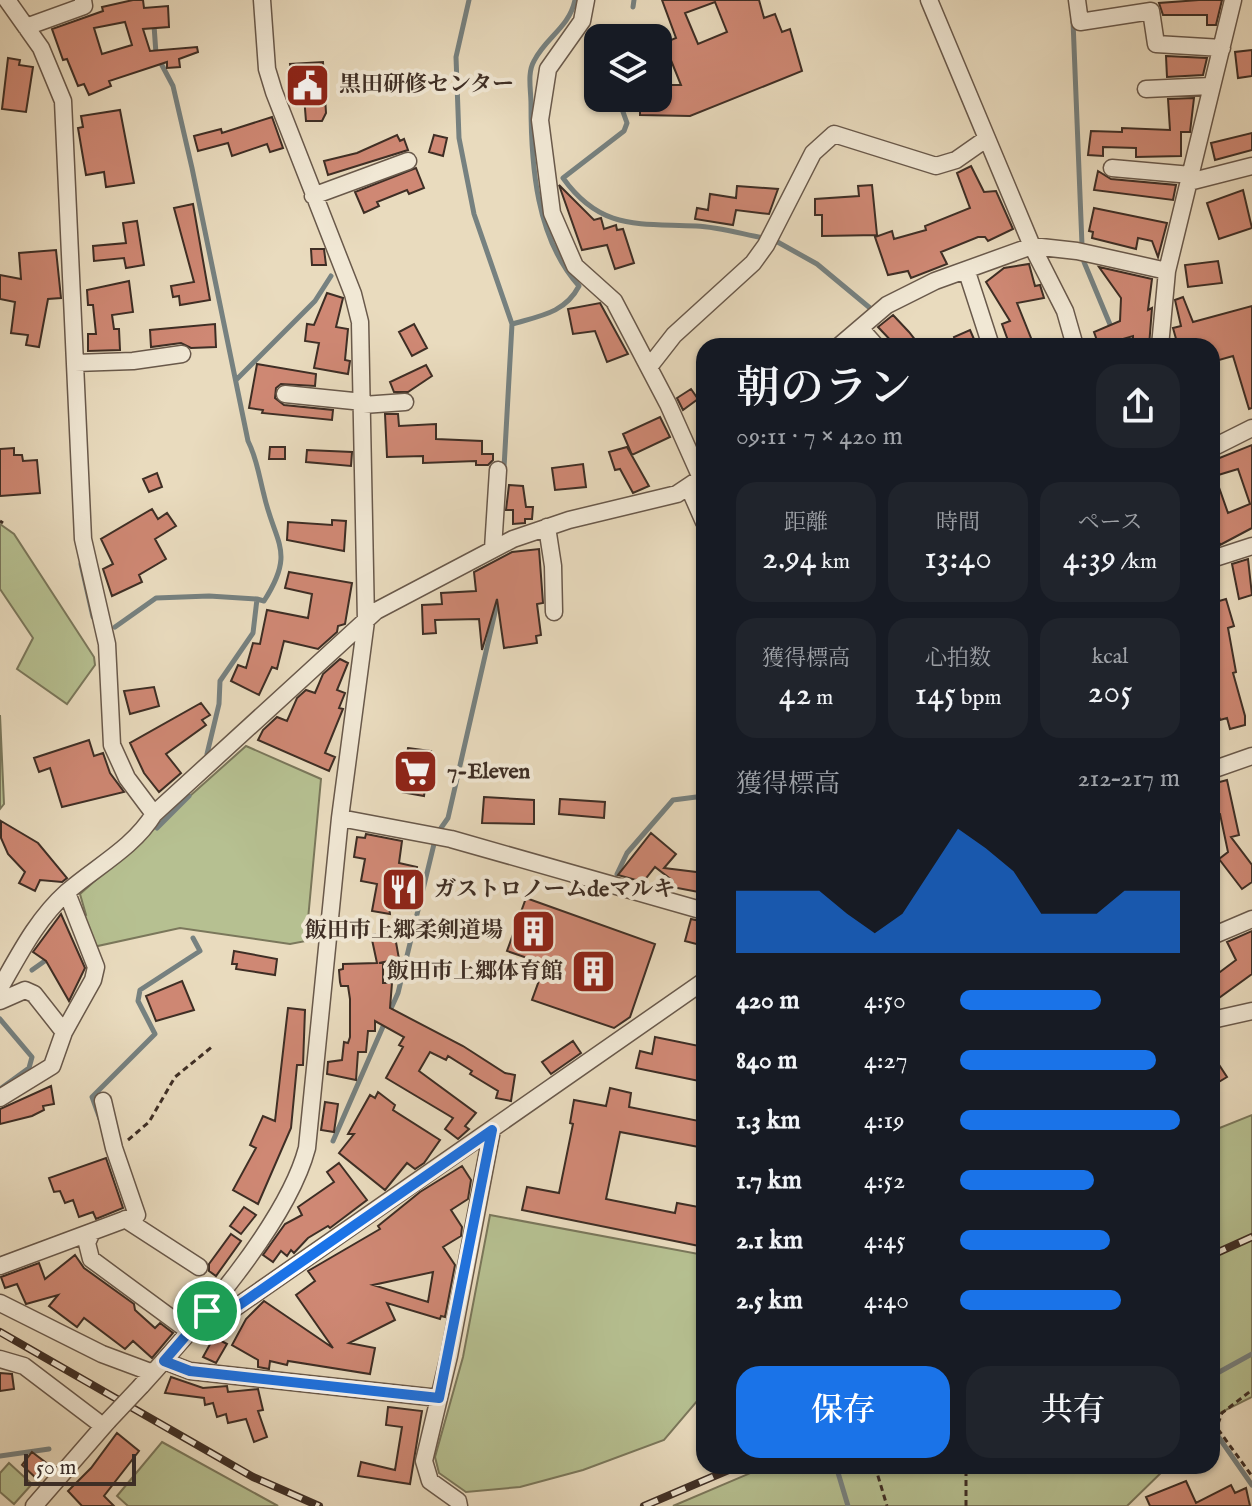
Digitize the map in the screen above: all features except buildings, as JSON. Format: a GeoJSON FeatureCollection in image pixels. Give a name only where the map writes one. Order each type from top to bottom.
{"type":"FeatureCollection","features":[{"type":"Feature","properties":{"kind":"street"},"geometry":{"type":"LineString","coordinates":[[7,0],[41,48],[63,101],[83,539],[107,644],[112,745],[127,778],[154,814]]}},
{"type":"Feature","properties":{"kind":"street"},"geometry":{"type":"LineString","coordinates":[[26,27],[84,6],[83,0]]}},
{"type":"Feature","properties":{"kind":"street"},"geometry":{"type":"LineString","coordinates":[[34,1506],[207,1311],[300,1172],[307,1148],[340,818],[366,621],[360,322],[353,294],[267,69],[262,0]]}},
{"type":"Feature","properties":{"kind":"street"},"geometry":{"type":"LineString","coordinates":[[586,0],[582,21],[548,69],[540,120],[552,213],[575,266],[614,301],[649,367],[696,476]]}},
{"type":"Feature","properties":{"kind":"street"},"geometry":{"type":"LineString","coordinates":[[929,0],[1032,246],[1065,311],[1073,338]]}},
{"type":"Feature","properties":{"kind":"street"},"geometry":{"type":"LineString","coordinates":[[1077,0],[1080,22],[1151,11],[1156,44],[1222,48]]}},
{"type":"Feature","properties":{"kind":"street"},"geometry":{"type":"LineString","coordinates":[[1161,338],[1167,271],[1233,0]]}},
{"type":"Feature","properties":{"kind":"street"},"geometry":{"type":"LineString","coordinates":[[1146,89],[1211,86]]}},
{"type":"Feature","properties":{"kind":"street"},"geometry":{"type":"LineString","coordinates":[[649,367],[674,335],[753,263],[766,245],[813,153],[834,134],[936,166],[956,160],[986,139]]}},
{"type":"Feature","properties":{"kind":"street"},"geometry":{"type":"LineString","coordinates":[[313,196],[408,161]]}},
{"type":"Feature","properties":{"kind":"street"},"geometry":{"type":"LineString","coordinates":[[1112,168],[1190,178],[1252,166]]}},
{"type":"Feature","properties":{"kind":"street"},"geometry":{"type":"LineString","coordinates":[[848,338],[887,305],[935,281],[1032,246],[1077,251],[1167,271]]}},
{"type":"Feature","properties":{"kind":"street"},"geometry":{"type":"LineString","coordinates":[[967,272],[988,338]]}},
{"type":"Feature","properties":{"kind":"street"},"geometry":{"type":"LineString","coordinates":[[860,328],[869,338]]}},
{"type":"Feature","properties":{"kind":"street"},"geometry":{"type":"LineString","coordinates":[[75,363],[133,361],[182,354]]}},
{"type":"Feature","properties":{"kind":"street"},"geometry":{"type":"LineString","coordinates":[[285,394],[363,403],[405,402]]}},
{"type":"Feature","properties":{"kind":"street"},"geometry":{"type":"LineString","coordinates":[[1220,444],[1252,428]]}},
{"type":"Feature","properties":{"kind":"street"},"geometry":{"type":"LineString","coordinates":[[493,549],[498,470]]}},
{"type":"Feature","properties":{"kind":"street"},"geometry":{"type":"LineString","coordinates":[[0,988],[40,921],[67,893],[141,834],[154,814],[376,611],[493,549],[547,527],[677,494],[696,482]]}},
{"type":"Feature","properties":{"kind":"street"},"geometry":{"type":"LineString","coordinates":[[547,527],[553,566],[554,612]]}},
{"type":"Feature","properties":{"kind":"street"},"geometry":{"type":"LineString","coordinates":[[1220,556],[1252,546]]}},
{"type":"Feature","properties":{"kind":"street"},"geometry":{"type":"LineString","coordinates":[[1220,767],[1252,756]]}},
{"type":"Feature","properties":{"kind":"street"},"geometry":{"type":"LineString","coordinates":[[340,818],[451,839],[696,909]]}},
{"type":"Feature","properties":{"kind":"street"},"geometry":{"type":"LineString","coordinates":[[0,1098],[52,1066],[64,1032],[93,980],[96,967],[67,893]]}},
{"type":"Feature","properties":{"kind":"street"},"geometry":{"type":"LineString","coordinates":[[1220,933],[1252,919]]}},
{"type":"Feature","properties":{"kind":"street"},"geometry":{"type":"LineString","coordinates":[[207,1311],[232,1310],[696,987]]}},
{"type":"Feature","properties":{"kind":"street"},"geometry":{"type":"LineString","coordinates":[[0,1001],[25,990],[34,994],[64,1032]]}},
{"type":"Feature","properties":{"kind":"street"},"geometry":{"type":"LineString","coordinates":[[1220,1018],[1252,1011]]}},
{"type":"Feature","properties":{"kind":"street"},"geometry":{"type":"LineString","coordinates":[[0,1266],[62,1240],[91,1234],[137,1215],[114,1148],[103,1101]]}},
{"type":"Feature","properties":{"kind":"street"},"geometry":{"type":"LineString","coordinates":[[459,1506],[458,1501],[430,1481],[424,1461],[492,1130]]}},
{"type":"Feature","properties":{"kind":"street"},"geometry":{"type":"LineString","coordinates":[[125,1219],[199,1267]]}},
{"type":"Feature","properties":{"kind":"street"},"geometry":{"type":"LineString","coordinates":[[91,1234],[87,1243],[91,1259],[190,1332]]}},
{"type":"Feature","properties":{"kind":"street"},"geometry":{"type":"LineString","coordinates":[[0,1303],[102,1354],[159,1367],[439,1398]]}},
{"type":"Feature","properties":{"kind":"street"},"geometry":{"type":"LineString","coordinates":[[0,1359],[24,1366],[106,1423]]}},
{"type":"Feature","properties":{"kind":"path"},"geometry":{"type":"LineString","coordinates":[[114,1148],[133,1137],[149,1122],[175,1077],[213,1046]]}},
{"type":"Feature","properties":{"kind":"path"},"geometry":{"type":"LineString","coordinates":[[1220,1418],[1222,1413],[1252,1390]]}},
{"type":"Feature","properties":{"kind":"path"},"geometry":{"type":"LineString","coordinates":[[1220,1427],[1252,1476]]}},
{"type":"Feature","properties":{"kind":"path"},"geometry":{"type":"LineString","coordinates":[[876,1474],[887,1506]]}},
{"type":"Feature","properties":{"kind":"path"},"geometry":{"type":"LineString","coordinates":[[966,1474],[966,1506]]}},
{"type":"Feature","properties":{"kind":"green space"},"geometry":{"type":"Polygon","coordinates":[[[0,524],[14,534],[94,657],[95,665],[67,704],[17,669],[33,638],[0,589],[0,524]]]}},
{"type":"Feature","properties":{"kind":"green space"},"geometry":{"type":"Polygon","coordinates":[[[0,715],[4,804],[0,809],[0,715]]]}},
{"type":"Feature","properties":{"kind":"green space"},"geometry":{"type":"Polygon","coordinates":[[[246,746],[321,779],[306,941],[290,944],[180,928],[93,947],[79,918],[86,915],[80,894],[246,746]]]}},
{"type":"Feature","properties":{"kind":"green space"},"geometry":{"type":"Polygon","coordinates":[[[1252,1115],[1252,1397],[1220,1413],[1220,1128],[1252,1115]]]}},
{"type":"Feature","properties":{"kind":"green space"},"geometry":{"type":"Polygon","coordinates":[[[490,1215],[696,1254],[696,1402],[664,1440],[583,1470],[520,1487],[466,1492],[439,1473],[435,1457],[463,1357],[490,1215]]]}},
{"type":"Feature","properties":{"kind":"green space"},"geometry":{"type":"Polygon","coordinates":[[[162,1442],[278,1506],[128,1506],[117,1496],[162,1442]]]}},
{"type":"Feature","properties":{"kind":"green space"},"geometry":{"type":"Polygon","coordinates":[[[9,1463],[32,1484],[14,1504],[0,1492],[0,1473],[9,1463]]]}},
{"type":"Feature","properties":{"kind":"green space"},"geometry":{"type":"Polygon","coordinates":[[[748,1474],[1160,1474],[1127,1506],[673,1506],[748,1474]]]}},
{"type":"Feature","properties":{"kind":"waterway"},"geometry":{"type":"LineString","coordinates":[[469,0],[456,57],[459,138],[474,214],[512,324],[504,468]]}},
{"type":"Feature","properties":{"kind":"waterway"},"geometry":{"type":"LineString","coordinates":[[512,324],[559,308],[579,286],[553,246],[539,200],[532,151],[530,82],[534,61],[568,18],[575,0]]}},
{"type":"Feature","properties":{"kind":"waterway"},"geometry":{"type":"LineString","coordinates":[[633,7],[634,0]]}},
{"type":"Feature","properties":{"kind":"waterway"},"geometry":{"type":"LineString","coordinates":[[1073,21],[1082,245]]}},
{"type":"Feature","properties":{"kind":"waterway"},"geometry":{"type":"LineString","coordinates":[[154,25],[156,54],[173,86],[192,168],[248,441],[281,558],[274,584],[264,601],[257,599],[253,633],[220,681],[219,704],[207,754]]}},
{"type":"Feature","properties":{"kind":"waterway"},"geometry":{"type":"LineString","coordinates":[[623,112],[627,123],[624,131],[563,178],[577,195],[607,216],[622,221],[722,229],[764,238]]}},
{"type":"Feature","properties":{"kind":"waterway"},"geometry":{"type":"LineString","coordinates":[[774,240],[817,264],[870,308]]}},
{"type":"Feature","properties":{"kind":"waterway"},"geometry":{"type":"LineString","coordinates":[[1084,262],[1116,338]]}},
{"type":"Feature","properties":{"kind":"waterway"},"geometry":{"type":"LineString","coordinates":[[236,380],[315,301],[331,276]]}},
{"type":"Feature","properties":{"kind":"waterway"},"geometry":{"type":"LineString","coordinates":[[81,564],[93,617]]}},
{"type":"Feature","properties":{"kind":"waterway"},"geometry":{"type":"LineString","coordinates":[[115,627],[156,598],[209,596],[257,599]]}},
{"type":"Feature","properties":{"kind":"waterway"},"geometry":{"type":"LineString","coordinates":[[441,828],[448,818],[498,599]]}},
{"type":"Feature","properties":{"kind":"waterway"},"geometry":{"type":"LineString","coordinates":[[157,828],[189,796]]}},
{"type":"Feature","properties":{"kind":"waterway"},"geometry":{"type":"LineString","coordinates":[[617,874],[627,853],[673,800],[696,797]]}},
{"type":"Feature","properties":{"kind":"waterway"},"geometry":{"type":"LineString","coordinates":[[389,1013],[398,993],[434,844]]}},
{"type":"Feature","properties":{"kind":"waterway"},"geometry":{"type":"LineString","coordinates":[[100,1119],[92,1097],[155,1034],[138,1001],[140,990],[200,951],[193,938]]}},
{"type":"Feature","properties":{"kind":"waterway"},"geometry":{"type":"LineString","coordinates":[[32,970],[49,958]]}},
{"type":"Feature","properties":{"kind":"waterway"},"geometry":{"type":"LineString","coordinates":[[0,1019],[32,1057],[29,1068],[0,1089]]}},
{"type":"Feature","properties":{"kind":"waterway"},"geometry":{"type":"LineString","coordinates":[[333,1141],[385,1022]]}},
{"type":"Feature","properties":{"kind":"waterway"},"geometry":{"type":"LineString","coordinates":[[1220,1372],[1252,1354]]}},
{"type":"Feature","properties":{"kind":"waterway"},"geometry":{"type":"LineString","coordinates":[[1220,1439],[1252,1485]]}},
{"type":"Feature","properties":{"kind":"waterway"},"geometry":{"type":"LineString","coordinates":[[0,1456],[49,1449]]}},
{"type":"Feature","properties":{"kind":"waterway"},"geometry":{"type":"LineString","coordinates":[[838,1474],[848,1506]]}},
{"type":"Feature","properties":{"kind":"railway"},"geometry":{"type":"LineString","coordinates":[[1220,1251],[1252,1237]]}},
{"type":"Feature","properties":{"kind":"railway"},"geometry":{"type":"LineString","coordinates":[[0,1332],[253,1477],[319,1506]]}},
{"type":"Feature","properties":{"kind":"railway"},"geometry":{"type":"LineString","coordinates":[[644,1506],[719,1474]]}},
{"type":"Feature","properties":{"kind":"place","name":"黒田研修センター"},"geometry":{"type":"Point","coordinates":[308,85]}},
{"type":"Feature","properties":{"kind":"place","name":"7-Eleven"},"geometry":{"type":"Point","coordinates":[416,772]}},
{"type":"Feature","properties":{"kind":"place","name":"ガストロノームdeマルキ"},"geometry":{"type":"Point","coordinates":[403,890]}},
{"type":"Feature","properties":{"kind":"place","name":"飯田市上郷柔剣道場"},"geometry":{"type":"Point","coordinates":[534,931]}},
{"type":"Feature","properties":{"kind":"place","name":"飯田市上郷体育館"},"geometry":{"type":"Point","coordinates":[594,972]}},
{"type":"Feature","properties":{"kind":"route"},"geometry":{"type":"LineString","coordinates":[[492,1130],[439,1398],[190,1371],[164,1361],[207,1311],[232,1310],[492,1130]]}}]}
